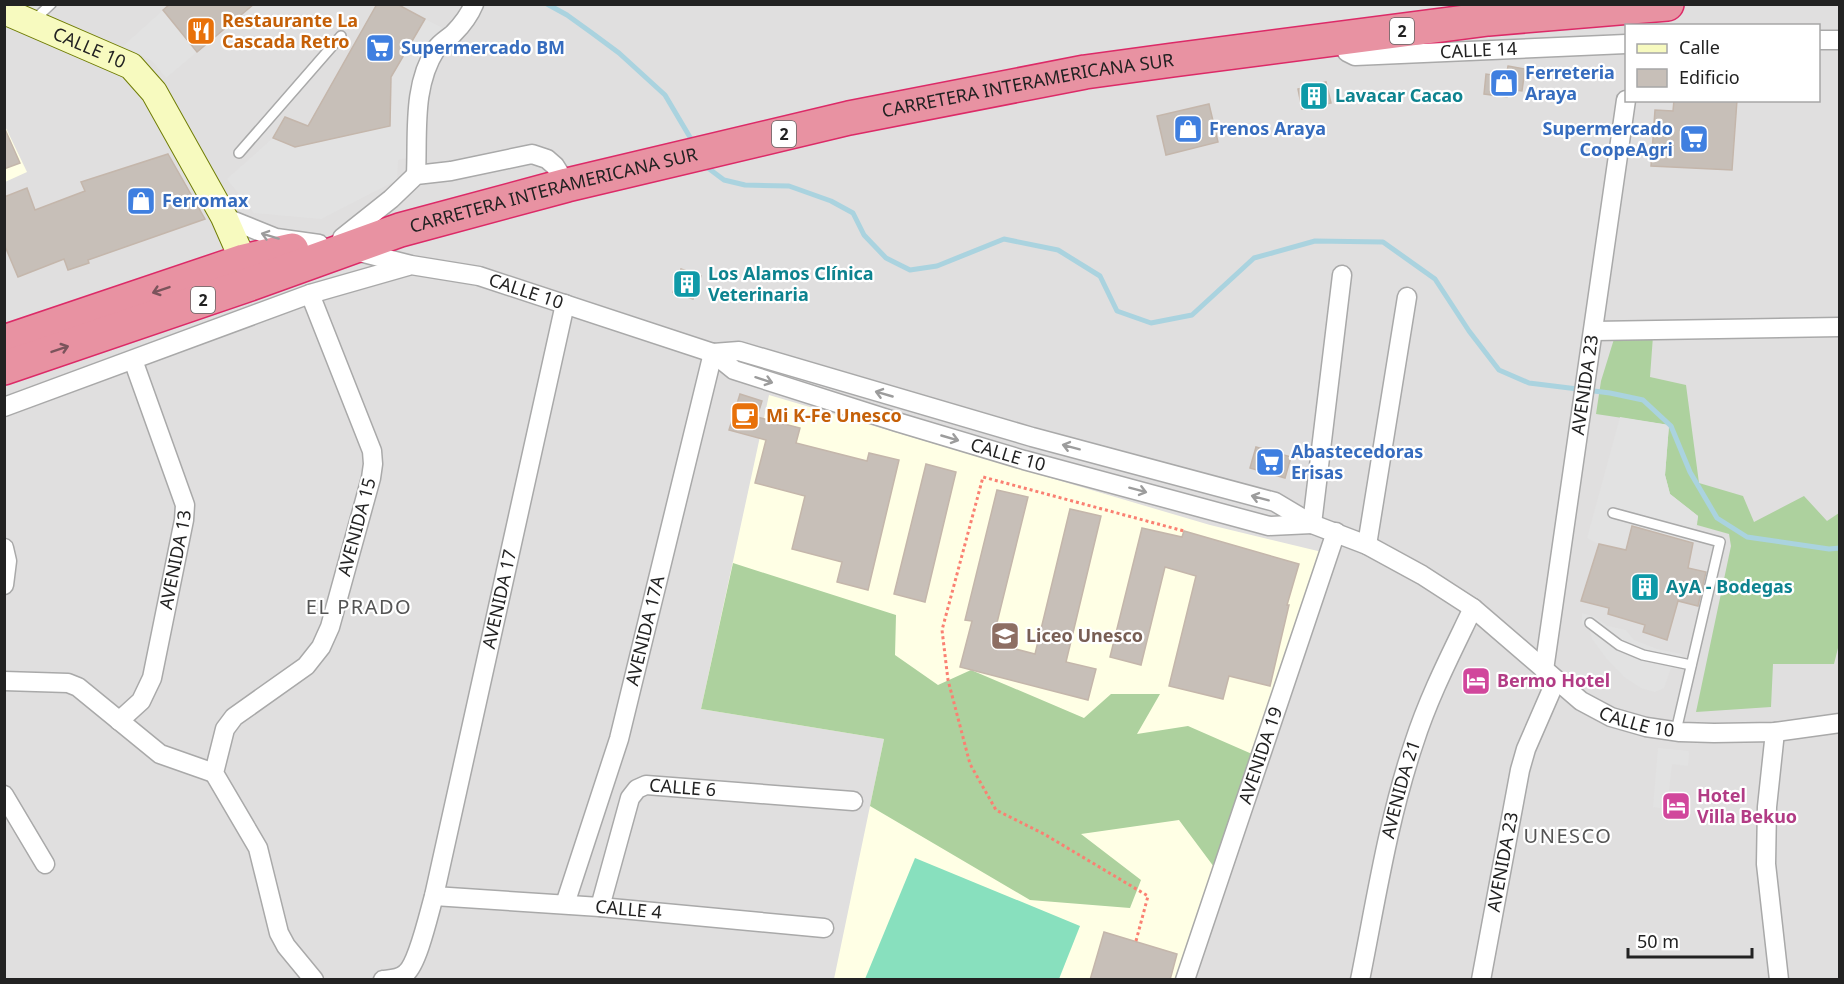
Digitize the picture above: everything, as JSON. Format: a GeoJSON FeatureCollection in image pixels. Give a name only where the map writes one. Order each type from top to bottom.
{"type":"FeatureCollection","features":[{"type":"Feature","properties":{"kind":"highway","name":"CARRETERA INTERAMERICANA SUR"},"geometry":{"type":"LineString","coordinates":[[4,342],[249,272],[336,244],[400,230],[567,185],[849,118],[1085,72],[1341,39],[1495,12],[1632,12],[1667,4]]}},
{"type":"Feature","properties":{"kind":"highway","name":"CARRETERA INTERAMERICANA SUR"},"geometry":{"type":"LineString","coordinates":[[4,368],[249,272]]}},
{"type":"Feature","properties":{"kind":"street"},"geometry":{"type":"LineString","coordinates":[[416,175],[419,94],[428,63],[438,46],[453,34],[469,16],[474,4]]}},
{"type":"Feature","properties":{"kind":"street","name":"CALLE 10"},"geometry":{"type":"LineString","coordinates":[[22,16],[131,66],[154,92],[224,217],[249,272]]}},
{"type":"Feature","properties":{"kind":"street","name":"CALLE 14"},"geometry":{"type":"LineString","coordinates":[[1341,39],[1347,52],[1356,56],[1625,44]]}},
{"type":"Feature","properties":{"kind":"street"},"geometry":{"type":"LineString","coordinates":[[1820,40],[1839,40]]}},
{"type":"Feature","properties":{"kind":"street","name":"AVENIDA 23"},"geometry":{"type":"LineString","coordinates":[[1481,980],[1520,770],[1550,675],[1626,102]]}},
{"type":"Feature","properties":{"kind":"street"},"geometry":{"type":"LineString","coordinates":[[336,244],[391,199],[416,175],[451,171],[532,154],[547,159],[555,166],[567,185]]}},
{"type":"Feature","properties":{"kind":"street","name":"CALLE 10"},"geometry":{"type":"LineString","coordinates":[[224,217],[276,238],[336,244],[411,264],[479,276],[713,353],[734,370],[1024,460],[1269,526],[1312,524]]}},
{"type":"Feature","properties":{"kind":"street"},"geometry":{"type":"LineString","coordinates":[[4,406],[310,294],[411,264]]}},
{"type":"Feature","properties":{"kind":"street"},"geometry":{"type":"LineString","coordinates":[[1312,524],[1342,275]]}},
{"type":"Feature","properties":{"kind":"street","name":"AVENIDA 15"},"geometry":{"type":"LineString","coordinates":[[214,773],[225,729],[234,717],[306,666],[321,647],[330,627],[371,478],[372,451],[310,294]]}},
{"type":"Feature","properties":{"kind":"street"},"geometry":{"type":"LineString","coordinates":[[1367,545],[1407,297]]}},
{"type":"Feature","properties":{"kind":"street","name":"AVENIDA 17"},"geometry":{"type":"LineString","coordinates":[[384,980],[405,975],[413,965],[434,896],[566,304]]}},
{"type":"Feature","properties":{"kind":"street"},"geometry":{"type":"LineString","coordinates":[[1594,331],[1839,327]]}},
{"type":"Feature","properties":{"kind":"street","name":"CALLE 10"},"geometry":{"type":"LineString","coordinates":[[713,353],[739,351],[1032,437],[1275,502],[1312,524],[1367,545],[1422,574],[1473,608],[1581,701],[1611,717],[1646,727],[1714,733],[1775,732],[1839,723]]}},
{"type":"Feature","properties":{"kind":"street","name":"AVENIDA 17A"},"geometry":{"type":"LineString","coordinates":[[566,904],[619,739],[713,353]]}},
{"type":"Feature","properties":{"kind":"street","name":"AVENIDA 13"},"geometry":{"type":"LineString","coordinates":[[119,720],[141,701],[152,678],[184,520],[185,505],[133,360]]}},
{"type":"Feature","properties":{"kind":"street","name":"AVENIDA 19"},"geometry":{"type":"LineString","coordinates":[[1185,980],[1336,532]]}},
{"type":"Feature","properties":{"kind":"street"},"geometry":{"type":"LineString","coordinates":[[4,548],[7,568],[4,585]]}},
{"type":"Feature","properties":{"kind":"street","name":"AVENIDA 21"},"geometry":{"type":"LineString","coordinates":[[1360,980],[1400,786],[1414,740],[1435,687],[1473,608]]}},
{"type":"Feature","properties":{"kind":"street"},"geometry":{"type":"LineString","coordinates":[[4,681],[68,683],[78,687],[160,754],[214,773],[258,848],[279,933],[286,946],[314,980]]}},
{"type":"Feature","properties":{"kind":"street"},"geometry":{"type":"LineString","coordinates":[[1775,732],[1767,807],[1766,864],[1779,980]]}},
{"type":"Feature","properties":{"kind":"street","name":"CALLE 6"},"geometry":{"type":"LineString","coordinates":[[600,907],[630,798],[637,789],[646,785],[853,801]]}},
{"type":"Feature","properties":{"kind":"street"},"geometry":{"type":"LineString","coordinates":[[4,795],[45,864]]}},
{"type":"Feature","properties":{"kind":"street","name":"CALLE 4"},"geometry":{"type":"LineString","coordinates":[[434,896],[566,904],[824,928]]}},
{"type":"Feature","properties":{"kind":"lane"},"geometry":{"type":"LineString","coordinates":[[239,153],[341,36]]}},
{"type":"Feature","properties":{"kind":"lane"},"geometry":{"type":"LineString","coordinates":[[1613,513],[1720,542],[1676,731]]}},
{"type":"Feature","properties":{"kind":"lane"},"geometry":{"type":"LineString","coordinates":[[1590,623],[1619,645],[1643,655],[1691,665]]}},
{"type":"Feature","properties":{"kind":"path"},"geometry":{"type":"LineString","coordinates":[[1136,941],[1148,896],[1044,834],[996,810],[970,764],[948,680],[942,630],[983,477],[1184,531]]}},
{"type":"Feature","properties":{"kind":"shaded area"},"geometry":{"type":"Polygon","coordinates":[[[5,5],[1839,5],[1839,979],[5,979],[5,5]]]}},
{"type":"Feature","properties":{"kind":"shaded area"},"geometry":{"type":"Polygon","coordinates":[[[163,10],[197,52],[166,78],[152,61],[123,46],[163,10]]]}},
{"type":"Feature","properties":{"kind":"shaded area"},"geometry":{"type":"Polygon","coordinates":[[[425,19],[447,30],[413,88],[407,158],[398,160],[397,180],[321,219],[254,213],[227,179],[273,138],[295,147],[389,126],[391,77],[425,19]]]}},
{"type":"Feature","properties":{"kind":"shaded area"},"geometry":{"type":"Polygon","coordinates":[[[4,124],[27,172],[5,182],[4,182],[4,124]]]}},
{"type":"Feature","properties":{"kind":"shaded area","name":"Liceo Unesco"},"geometry":{"type":"Polygon","coordinates":[[[769,395],[1210,525],[1322,552],[1175,979],[834,979],[884,739],[701,709],[769,395]]]}},
{"type":"Feature","properties":{"kind":"shaded area"},"geometry":{"type":"Polygon","coordinates":[[[1620,417],[1669,425],[1665,475],[1670,494],[1698,516],[1693,543],[1633,526],[1626,550],[1599,544],[1587,538],[1620,417]]]}},
{"type":"Feature","properties":{"kind":"shaded area"},"geometry":{"type":"Polygon","coordinates":[[[1582,613],[1595,617],[1608,626],[1626,630],[1634,640],[1657,649],[1682,654],[1680,669],[1671,668],[1664,688],[1655,692],[1641,688],[1624,677],[1606,658],[1592,639],[1589,628],[1582,624],[1582,613]]]}},
{"type":"Feature","properties":{"kind":"shaded area"},"geometry":{"type":"Polygon","coordinates":[[[1658,748],[1689,751],[1688,766],[1672,764],[1667,809],[1653,807],[1658,748]]]}},
{"type":"Feature","properties":{"kind":"green space"},"geometry":{"type":"Polygon","coordinates":[[[1653,336],[1650,377],[1686,385],[1699,483],[1743,496],[1754,522],[1804,496],[1827,521],[1839,513],[1840,640],[1834,664],[1773,664],[1771,707],[1696,712],[1731,546],[1729,534],[1697,525],[1698,516],[1670,494],[1665,475],[1669,425],[1596,414],[1601,381],[1614,339],[1653,336]]]}},
{"type":"Feature","properties":{"kind":"green space"},"geometry":{"type":"Polygon","coordinates":[[[733,563],[896,615],[895,655],[938,685],[971,670],[1084,718],[1111,694],[1160,694],[1137,734],[1188,726],[1252,754],[1214,867],[1179,820],[1081,834],[1141,880],[1130,908],[1030,900],[870,806],[884,739],[701,709],[733,563]]]}},
{"type":"Feature","properties":{"kind":"green space"},"geometry":{"type":"Polygon","coordinates":[[[915,858],[1080,926],[1059,979],[865,979],[915,858]]]}},
{"type":"Feature","properties":{"kind":"building","name":"Restaurante La Cascada Retro"},"geometry":{"type":"Polygon","coordinates":[[[170,4],[254,4],[197,52],[163,10],[170,4]]]}},
{"type":"Feature","properties":{"kind":"building","name":"Supermercado BM"},"geometry":{"type":"Polygon","coordinates":[[[377,4],[397,4],[425,19],[391,77],[390,126],[295,147],[273,138],[285,117],[308,126],[377,4]]]}},
{"type":"Feature","properties":{"kind":"building","name":"Ferreteria Araya"},"geometry":{"type":"Polygon","coordinates":[[[1508,66],[1525,69],[1522,91],[1508,89],[1507,97],[1484,94],[1486,74],[1506,77],[1508,66]]]}},
{"type":"Feature","properties":{"kind":"building","name":"Lavacar Cacao"},"geometry":{"type":"Polygon","coordinates":[[[1326,82],[1331,103],[1302,109],[1298,89],[1326,82]]]}},
{"type":"Feature","properties":{"kind":"building","name":"Supermercado CoopeAgri"},"geometry":{"type":"Polygon","coordinates":[[[1674,102],[1737,102],[1732,170],[1651,166],[1655,110],[1673,111],[1674,102]]]}},
{"type":"Feature","properties":{"kind":"building","name":"Frenos Araya"},"geometry":{"type":"Polygon","coordinates":[[[1209,104],[1218,142],[1166,155],[1157,116],[1209,104]]]}},
{"type":"Feature","properties":{"kind":"building"},"geometry":{"type":"Polygon","coordinates":[[[4,127],[20,163],[4,169],[4,127]]]}},
{"type":"Feature","properties":{"kind":"building"},"geometry":{"type":"Polygon","coordinates":[[[168,154],[205,219],[88,260],[89,263],[68,270],[64,259],[18,277],[4,244],[4,197],[27,188],[35,210],[85,191],[81,182],[168,154]]]}},
{"type":"Feature","properties":{"kind":"building","name":"Los Alamos Clínica Veterinaria"},"geometry":{"type":"Polygon","coordinates":[[[681,269],[701,276],[693,299],[673,292],[681,269]]]}},
{"type":"Feature","properties":{"kind":"building"},"geometry":{"type":"Polygon","coordinates":[[[740,394],[762,401],[757,417],[800,428],[796,443],[867,461],[869,453],[899,460],[868,590],[837,582],[842,562],[792,549],[805,496],[755,483],[766,440],[729,430],[740,394]]]}},
{"type":"Feature","properties":{"kind":"building","name":"Abastecedoras Erisas"},"geometry":{"type":"Polygon","coordinates":[[[1256,447],[1291,457],[1285,478],[1250,468],[1256,447]]]}},
{"type":"Feature","properties":{"kind":"building"},"geometry":{"type":"Polygon","coordinates":[[[926,464],[956,472],[925,602],[894,594],[926,464]]]}},
{"type":"Feature","properties":{"kind":"building"},"geometry":{"type":"Polygon","coordinates":[[[997,490],[1028,497],[992,643],[1035,654],[1070,509],[1101,516],[1066,662],[1096,669],[1088,700],[960,667],[972,621],[965,620],[997,490]]]}},
{"type":"Feature","properties":{"kind":"building","name":"AyA - Bodegas"},"geometry":{"type":"Polygon","coordinates":[[[1632,526],[1693,543],[1688,568],[1706,572],[1698,606],[1678,601],[1667,640],[1643,632],[1645,625],[1608,614],[1609,608],[1581,601],[1599,544],[1626,550],[1632,526]]]}},
{"type":"Feature","properties":{"kind":"building"},"geometry":{"type":"Polygon","coordinates":[[[1142,528],[1182,537],[1184,531],[1299,564],[1287,605],[1289,605],[1270,686],[1229,676],[1223,699],[1169,686],[1196,576],[1165,567],[1141,665],[1110,657],[1142,528]]]}},
{"type":"Feature","properties":{"kind":"building"},"geometry":{"type":"Polygon","coordinates":[[[1104,932],[1177,954],[1170,980],[1090,980],[1104,932]]]}},
{"type":"Feature","properties":{"kind":"waterway"},"geometry":{"type":"LineString","coordinates":[[547,4],[567,15],[619,53],[665,95],[694,144]]}},
{"type":"Feature","properties":{"kind":"waterway"},"geometry":{"type":"LineString","coordinates":[[705,162],[708,168],[724,180],[745,185],[789,186],[831,201],[853,213],[864,235],[886,258],[910,270],[937,266],[1004,239],[1058,250],[1100,276],[1117,311],[1151,323],[1192,315],[1254,258],[1315,241],[1383,242],[1435,279],[1469,331],[1499,370],[1529,383],[1610,393],[1643,400],[1671,426],[1690,472],[1717,518],[1747,537],[1829,549],[1840,548]]}},
{"type":"Feature","properties":{"kind":"place","name":"Restaurante La Cascada Retro"},"geometry":{"type":"Point","coordinates":[201,31]}},
{"type":"Feature","properties":{"kind":"place","name":"Supermercado BM"},"geometry":{"type":"Point","coordinates":[380,48]}},
{"type":"Feature","properties":{"kind":"place","name":"Ferreteria Araya"},"geometry":{"type":"Point","coordinates":[1504,83]}},
{"type":"Feature","properties":{"kind":"place","name":"Lavacar Cacao"},"geometry":{"type":"Point","coordinates":[1314,96]}},
{"type":"Feature","properties":{"kind":"place","name":"Frenos Araya"},"geometry":{"type":"Point","coordinates":[1188,129]}},
{"type":"Feature","properties":{"kind":"place","name":"Supermercado CoopeAgri"},"geometry":{"type":"Point","coordinates":[1694,139]}},
{"type":"Feature","properties":{"kind":"place","name":"Ferromax"},"geometry":{"type":"Point","coordinates":[141,201]}},
{"type":"Feature","properties":{"kind":"place","name":"Los Alamos Clínica Veterinaria"},"geometry":{"type":"Point","coordinates":[687,284]}},
{"type":"Feature","properties":{"kind":"place","name":"Mi K-Fe Unesco"},"geometry":{"type":"Point","coordinates":[745,416]}},
{"type":"Feature","properties":{"kind":"place","name":"Abastecedoras Erisas"},"geometry":{"type":"Point","coordinates":[1270,462]}},
{"type":"Feature","properties":{"kind":"place","name":"AyA - Bodegas"},"geometry":{"type":"Point","coordinates":[1645,587]}},
{"type":"Feature","properties":{"kind":"place","name":"Liceo Unesco"},"geometry":{"type":"Point","coordinates":[1005,636]}},
{"type":"Feature","properties":{"kind":"place","name":"Bermo Hotel"},"geometry":{"type":"Point","coordinates":[1476,681]}},
{"type":"Feature","properties":{"kind":"place","name":"Hotel Villa Bekuo"},"geometry":{"type":"Point","coordinates":[1676,806]}},
{"type":"Feature","properties":{"kind":"district","name":"EL PRADO"},"geometry":{"type":"Point","coordinates":[359,607]}},
{"type":"Feature","properties":{"kind":"district","name":"UNESCO"},"geometry":{"type":"Point","coordinates":[1568,836]}}]}
